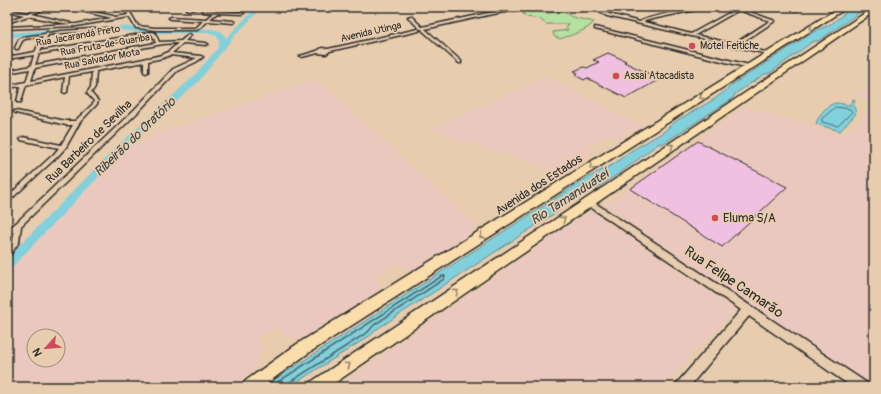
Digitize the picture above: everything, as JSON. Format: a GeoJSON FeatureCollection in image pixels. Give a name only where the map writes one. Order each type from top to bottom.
{"type":"FeatureCollection","features":[{"type":"Feature","properties":{"kind":"highway","name":"Avenida dos Estados"},"geometry":{"type":"LineString","coordinates":[[249,387],[302,349],[845,7]]}},
{"type":"Feature","properties":{"kind":"highway"},"geometry":{"type":"LineString","coordinates":[[316,387],[874,9]]}},
{"type":"Feature","properties":{"kind":"main road","name":"Rua Felipe Camarão"},"geometry":{"type":"LineString","coordinates":[[589,202],[863,387]]}},
{"type":"Feature","properties":{"kind":"main road"},"geometry":{"type":"LineString","coordinates":[[681,387],[748,310]]}},
{"type":"Feature","properties":{"kind":"street"},"geometry":{"type":"LineString","coordinates":[[7,22],[48,7]]}},
{"type":"Feature","properties":{"kind":"street"},"geometry":{"type":"LineString","coordinates":[[66,7],[116,18]]}},
{"type":"Feature","properties":{"kind":"street"},"geometry":{"type":"LineString","coordinates":[[126,7],[136,26],[155,29],[197,29],[217,11]]}},
{"type":"Feature","properties":{"kind":"street","name":"Avenida Utinga"},"geometry":{"type":"LineString","coordinates":[[302,56],[319,52],[323,49],[328,50],[493,13],[532,7]]}},
{"type":"Feature","properties":{"kind":"street"},"geometry":{"type":"LineString","coordinates":[[592,7],[608,15],[771,54]]}},
{"type":"Feature","properties":{"kind":"street"},"geometry":{"type":"LineString","coordinates":[[641,23],[647,19],[708,7]]}},
{"type":"Feature","properties":{"kind":"street"},"geometry":{"type":"LineString","coordinates":[[733,7],[772,21],[735,45]]}},
{"type":"Feature","properties":{"kind":"street"},"geometry":{"type":"LineString","coordinates":[[195,20],[203,8]]}},
{"type":"Feature","properties":{"kind":"street"},"geometry":{"type":"LineString","coordinates":[[188,9],[203,8],[242,13]]}},
{"type":"Feature","properties":{"kind":"street"},"geometry":{"type":"LineString","coordinates":[[692,35],[739,9]]}},
{"type":"Feature","properties":{"kind":"street"},"geometry":{"type":"LineString","coordinates":[[7,10],[76,25]]}},
{"type":"Feature","properties":{"kind":"street"},"geometry":{"type":"LineString","coordinates":[[7,28],[76,25],[130,16]]}},
{"type":"Feature","properties":{"kind":"street"},"geometry":{"type":"LineString","coordinates":[[410,17],[459,62]]}},
{"type":"Feature","properties":{"kind":"street"},"geometry":{"type":"LineString","coordinates":[[171,18],[232,22]]}},
{"type":"Feature","properties":{"kind":"street"},"geometry":{"type":"LineString","coordinates":[[596,28],[751,67]]}},
{"type":"Feature","properties":{"kind":"street"},"geometry":{"type":"LineString","coordinates":[[16,48],[22,38],[47,33],[108,29]]}},
{"type":"Feature","properties":{"kind":"street"},"geometry":{"type":"LineString","coordinates":[[19,101],[37,53],[47,33]]}},
{"type":"Feature","properties":{"kind":"street","name":"Rua Jacarandá Preto"},"geometry":{"type":"LineString","coordinates":[[7,58],[152,33],[158,44]]}},
{"type":"Feature","properties":{"kind":"street"},"geometry":{"type":"LineString","coordinates":[[169,54],[189,35]]}},
{"type":"Feature","properties":{"kind":"street","name":"Rua Fruta-de-Guariba"},"geometry":{"type":"LineString","coordinates":[[7,72],[158,44],[182,42],[206,44]]}},
{"type":"Feature","properties":{"kind":"street","name":"Rua Salvador Mota"},"geometry":{"type":"LineString","coordinates":[[7,87],[169,54],[201,57]]}},
{"type":"Feature","properties":{"kind":"street","name":"Rua Barbeiro de Sevilha"},"geometry":{"type":"LineString","coordinates":[[7,234],[141,107],[175,70],[193,63],[201,57]]}},
{"type":"Feature","properties":{"kind":"street"},"geometry":{"type":"LineString","coordinates":[[146,59],[146,72]]}},
{"type":"Feature","properties":{"kind":"street"},"geometry":{"type":"LineString","coordinates":[[7,200],[63,147],[77,123],[96,101],[89,93],[93,87],[94,70]]}},
{"type":"Feature","properties":{"kind":"street"},"geometry":{"type":"LineString","coordinates":[[64,92],[68,75]]}},
{"type":"Feature","properties":{"kind":"street"},"geometry":{"type":"LineString","coordinates":[[16,112],[66,123],[77,123]]}},
{"type":"Feature","properties":{"kind":"street"},"geometry":{"type":"LineString","coordinates":[[23,139],[63,147]]}},
{"type":"Feature","properties":{"kind":"street"},"geometry":{"type":"LineString","coordinates":[[7,255],[16,242],[18,225]]}},
{"type":"Feature","properties":{"kind":"shaded area"},"geometry":{"type":"Polygon","coordinates":[[[874,61],[874,106],[853,91],[868,91],[874,61]]]}},
{"type":"Feature","properties":{"kind":"shaded area"},"geometry":{"type":"Polygon","coordinates":[[[548,76],[643,128],[629,132],[617,139],[609,134],[589,146],[592,151],[590,152],[592,153],[589,157],[580,162],[570,172],[562,175],[512,156],[457,140],[431,129],[548,76]]]}},
{"type":"Feature","properties":{"kind":"shaded area"},"geometry":{"type":"Polygon","coordinates":[[[316,79],[480,229],[412,272],[409,272],[397,264],[377,275],[379,290],[377,294],[301,340],[284,336],[278,327],[258,337],[263,349],[254,371],[230,387],[7,387],[7,273],[129,144],[140,142],[162,132],[316,79]]]}},
{"type":"Feature","properties":{"kind":"shaded area"},"geometry":{"type":"Polygon","coordinates":[[[745,107],[845,135],[874,107],[874,387],[604,206],[745,107]]]}},
{"type":"Feature","properties":{"kind":"shaded area"},"geometry":{"type":"Polygon","coordinates":[[[594,212],[735,310],[663,387],[336,387],[586,213],[594,212]]]}},
{"type":"Feature","properties":{"kind":"green space"},"geometry":{"type":"Polygon","coordinates":[[[535,9],[537,12],[549,13],[562,11],[572,17],[594,22],[583,30],[560,39],[554,36],[553,32],[568,30],[566,27],[569,24],[546,24],[540,19],[527,17],[523,14],[525,10],[535,9]]]}},
{"type":"Feature","properties":{"kind":"water","name":"Rio Tamanduateí"},"geometry":{"type":"Polygon","coordinates":[[[853,7],[867,7],[820,40],[812,42],[770,73],[765,74],[736,93],[732,99],[664,143],[658,144],[597,188],[587,191],[564,205],[558,211],[377,329],[371,335],[289,387],[263,387],[585,179],[614,164],[629,152],[662,133],[676,121],[713,100],[730,86],[815,31],[831,24],[853,7]]]}},
{"type":"Feature","properties":{"kind":"water"},"geometry":{"type":"Polygon","coordinates":[[[853,99],[855,100],[853,106],[856,111],[855,115],[840,131],[816,124],[826,108],[836,103],[850,105],[853,99]]]}},
{"type":"Feature","properties":{"kind":"building","name":"Assaí Atacadista"},"geometry":{"type":"Polygon","coordinates":[[[608,53],[660,79],[626,98],[587,78],[584,80],[575,75],[578,73],[574,71],[584,67],[587,68],[599,62],[593,60],[608,53]]]}},
{"type":"Feature","properties":{"kind":"building","name":"Eluma S/A"},"geometry":{"type":"Polygon","coordinates":[[[698,141],[787,187],[722,247],[630,189],[698,141]]]}},
{"type":"Feature","properties":{"kind":"waterway","name":"Ribeirão do Oratório"},"geometry":{"type":"LineString","coordinates":[[221,48],[260,7]]}},
{"type":"Feature","properties":{"kind":"waterway"},"geometry":{"type":"LineString","coordinates":[[7,35],[120,28],[147,31],[210,31],[222,36],[223,42],[221,48]]}},
{"type":"Feature","properties":{"kind":"waterway","name":"Ribeirão do Oratório"},"geometry":{"type":"LineString","coordinates":[[7,265],[126,143],[195,80],[221,48]]}},
{"type":"Feature","properties":{"kind":"place","name":"Motel Feitiche"},"geometry":{"type":"Point","coordinates":[692,46]}},
{"type":"Feature","properties":{"kind":"place","name":"Assaí Atacadista"},"geometry":{"type":"Point","coordinates":[616,76]}},
{"type":"Feature","properties":{"kind":"place","name":"Eluma S/A"},"geometry":{"type":"Point","coordinates":[715,218]}}]}
